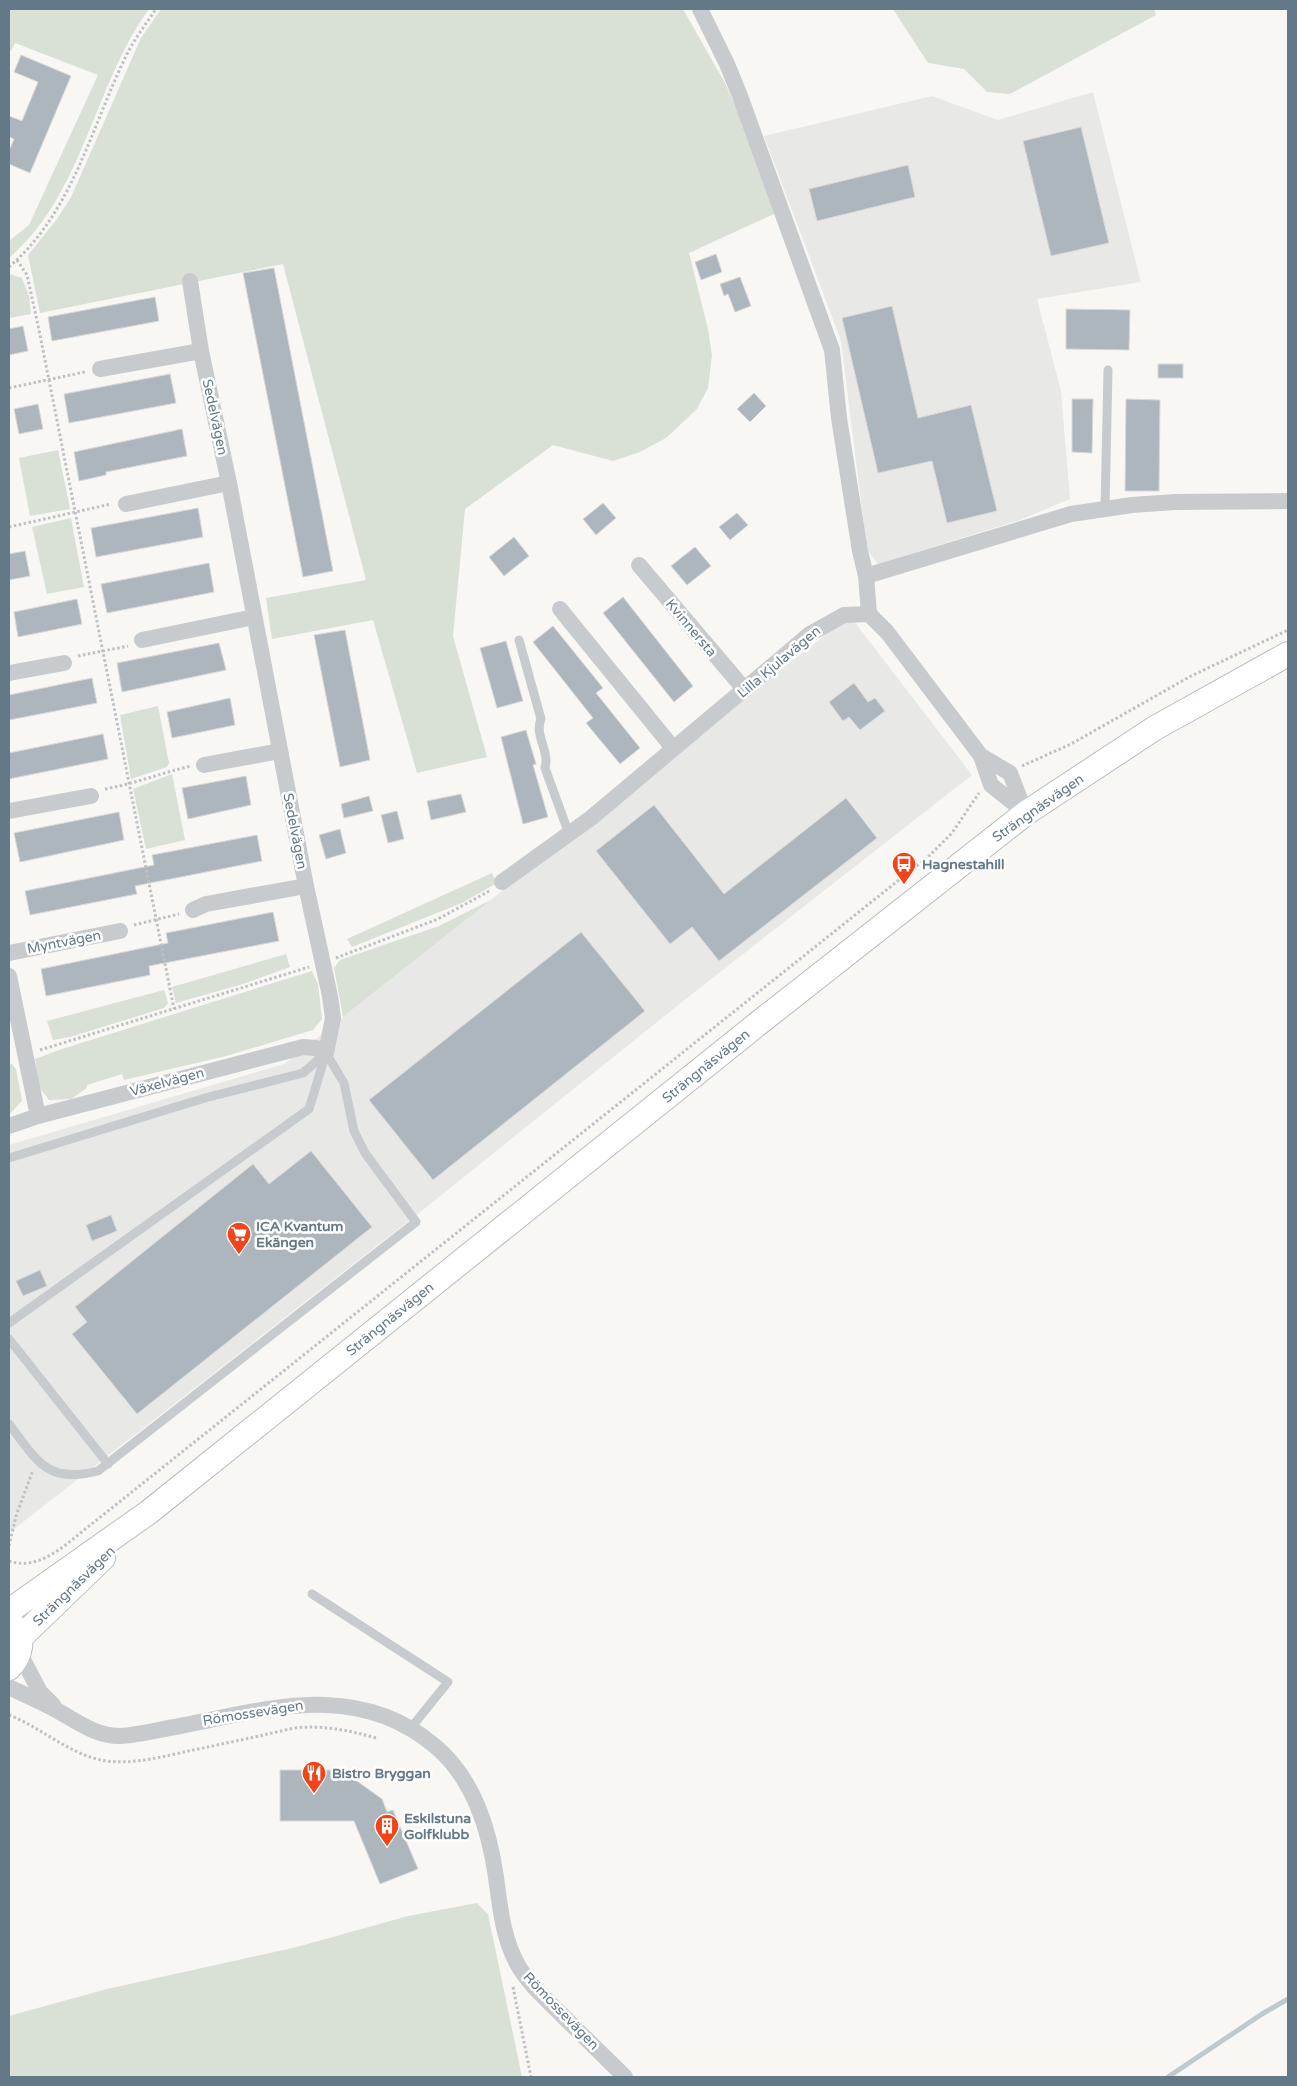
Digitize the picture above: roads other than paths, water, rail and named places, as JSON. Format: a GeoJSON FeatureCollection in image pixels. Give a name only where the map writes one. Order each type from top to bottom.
{"type":"FeatureCollection","features":[{"type":"Feature","properties":{"kind":"main road","name":"Strängnäsvägen"},"geometry":{"type":"LineString","coordinates":[[9,1611],[149,1512],[760,1022],[1026,814],[1155,728],[1288,654]]}},
{"type":"Feature","properties":{"kind":"main road","name":"Strängnäsvägen"},"geometry":{"type":"LineString","coordinates":[[14,1645],[121,1542],[149,1512]]}},
{"type":"Feature","properties":{"kind":"street"},"geometry":{"type":"LineString","coordinates":[[700,9],[727,64],[740,96],[832,350],[846,470],[866,576],[869,614],[886,632],[981,756],[1010,773],[1026,814]]}},
{"type":"Feature","properties":{"kind":"street","name":"Sedelvägen"},"geometry":{"type":"LineString","coordinates":[[190,281],[201,351],[229,483],[306,886],[206,904],[193,910]]}},
{"type":"Feature","properties":{"kind":"street"},"geometry":{"type":"LineString","coordinates":[[100,369],[201,351]]}},
{"type":"Feature","properties":{"kind":"street"},"geometry":{"type":"LineString","coordinates":[[126,504],[229,483]]}},
{"type":"Feature","properties":{"kind":"street"},"geometry":{"type":"LineString","coordinates":[[866,576],[1046,520],[1105,509],[1175,502],[1288,501]]}},
{"type":"Feature","properties":{"kind":"street","name":"Kvinnersta"},"geometry":{"type":"LineString","coordinates":[[639,565],[745,690]]}},
{"type":"Feature","properties":{"kind":"street"},"geometry":{"type":"LineString","coordinates":[[560,609],[673,748]]}},
{"type":"Feature","properties":{"kind":"street","name":"Lilla Kjulavägen"},"geometry":{"type":"LineString","coordinates":[[502,882],[569,834],[745,690],[810,634],[844,615],[869,614]]}},
{"type":"Feature","properties":{"kind":"street"},"geometry":{"type":"LineString","coordinates":[[146,639],[254,617]]}},
{"type":"Feature","properties":{"kind":"street"},"geometry":{"type":"LineString","coordinates":[[9,673],[60,663]]}},
{"type":"Feature","properties":{"kind":"street"},"geometry":{"type":"LineString","coordinates":[[204,765],[280,751]]}},
{"type":"Feature","properties":{"kind":"street"},"geometry":{"type":"LineString","coordinates":[[9,811],[91,796]]}},
{"type":"Feature","properties":{"kind":"street"},"geometry":{"type":"LineString","coordinates":[[306,886],[333,1018],[326,1053]]}},
{"type":"Feature","properties":{"kind":"street","name":"Myntvägen"},"geometry":{"type":"LineString","coordinates":[[9,953],[120,931]]}},
{"type":"Feature","properties":{"kind":"street"},"geometry":{"type":"LineString","coordinates":[[9,976],[38,1116]]}},
{"type":"Feature","properties":{"kind":"street","name":"Växelvägen"},"geometry":{"type":"LineString","coordinates":[[9,1126],[38,1116],[304,1047],[316,1048],[326,1053]]}},
{"type":"Feature","properties":{"kind":"street"},"geometry":{"type":"LineString","coordinates":[[14,1645],[40,1692],[59,1711]]}},
{"type":"Feature","properties":{"kind":"street","name":"Römossevägen"},"geometry":{"type":"LineString","coordinates":[[9,1687],[59,1711],[85,1728],[119,1736],[280,1707],[319,1703],[348,1705],[378,1713],[410,1729],[436,1746],[466,1782],[479,1808],[486,1828],[508,1940],[519,1967],[536,1989],[625,2077]]}},
{"type":"Feature","properties":{"kind":"lane"},"geometry":{"type":"LineString","coordinates":[[1105,509],[1108,370]]}},
{"type":"Feature","properties":{"kind":"lane"},"geometry":{"type":"LineString","coordinates":[[519,640],[541,719],[538,726],[547,762],[545,768],[569,834]]}},
{"type":"Feature","properties":{"kind":"lane"},"geometry":{"type":"LineString","coordinates":[[9,1158],[205,1098],[303,1073],[326,1053]]}},
{"type":"Feature","properties":{"kind":"lane"},"geometry":{"type":"LineString","coordinates":[[9,1323],[237,1159],[310,1110],[326,1053]]}},
{"type":"Feature","properties":{"kind":"lane"},"geometry":{"type":"LineString","coordinates":[[9,1424],[36,1461],[57,1474],[77,1476],[98,1471],[416,1222],[365,1153],[354,1131],[344,1083],[326,1053]]}},
{"type":"Feature","properties":{"kind":"lane"},"geometry":{"type":"LineString","coordinates":[[9,1339],[108,1464]]}},
{"type":"Feature","properties":{"kind":"lane"},"geometry":{"type":"LineString","coordinates":[[312,1594],[448,1682],[410,1729]]}},
{"type":"Feature","properties":{"kind":"waterway"},"geometry":{"type":"LineString","coordinates":[[1168,2077],[1262,2014],[1288,1999]]}},
{"type":"Feature","properties":{"kind":"place","name":"Hagnestahill"},"geometry":{"type":"Point","coordinates":[904,885]}},
{"type":"Feature","properties":{"kind":"place","name":"ICA Kvantum Ekängen"},"geometry":{"type":"Point","coordinates":[239,1255]}},
{"type":"Feature","properties":{"kind":"place","name":"Bistro Bryggan"},"geometry":{"type":"Point","coordinates":[314,1794]}},
{"type":"Feature","properties":{"kind":"place","name":"Eskilstuna Golfklubb"},"geometry":{"type":"Point","coordinates":[387,1847]}}]}
